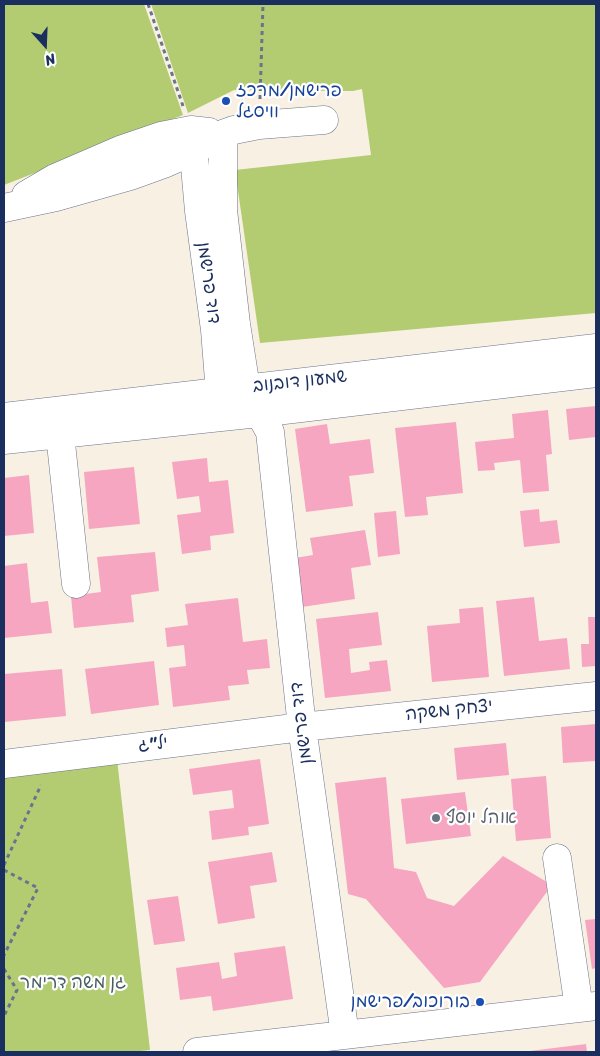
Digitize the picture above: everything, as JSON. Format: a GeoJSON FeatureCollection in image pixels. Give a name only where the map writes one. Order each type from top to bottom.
{"type":"FeatureCollection","features":[{"type":"Feature","properties":{"kind":"street"},"geometry":{"type":"LineString","coordinates":[[4,208],[55,178],[96,159],[161,136],[192,140],[259,125],[324,120]]}},
{"type":"Feature","properties":{"kind":"street","name":"דוד פרישמן"},"geometry":{"type":"LineString","coordinates":[[223,134],[223,210],[236,324],[233,390]]}},
{"type":"Feature","properties":{"kind":"street","name":"דוד פרישמן"},"geometry":{"type":"LineString","coordinates":[[192,140],[215,330],[233,390]]}},
{"type":"Feature","properties":{"kind":"street","name":"שמעון דובנוב"},"geometry":{"type":"LineString","coordinates":[[4,418],[596,348]]}},
{"type":"Feature","properties":{"kind":"street","name":"שמעון דובנוב"},"geometry":{"type":"LineString","coordinates":[[4,440],[596,373]]}},
{"type":"Feature","properties":{"kind":"street"},"geometry":{"type":"LineString","coordinates":[[233,390],[227,399],[259,412]]}},
{"type":"Feature","properties":{"kind":"street","name":"דוד פרישמן"},"geometry":{"type":"LineString","coordinates":[[259,412],[270,432],[302,727],[345,1035]]}},
{"type":"Feature","properties":{"kind":"street"},"geometry":{"type":"LineString","coordinates":[[60,434],[76,584]]}},
{"type":"Feature","properties":{"kind":"street","name":"יצחק משקה"},"geometry":{"type":"LineString","coordinates":[[302,727],[596,696]]}},
{"type":"Feature","properties":{"kind":"street","name":"יל\"ג"},"geometry":{"type":"LineString","coordinates":[[4,764],[302,727]]}},
{"type":"Feature","properties":{"kind":"street"},"geometry":{"type":"LineString","coordinates":[[197,1052],[588,1006],[557,858]]}},
{"type":"Feature","properties":{"kind":"path"},"geometry":{"type":"LineString","coordinates":[[148,4],[192,140]]}},
{"type":"Feature","properties":{"kind":"path"},"geometry":{"type":"LineString","coordinates":[[259,125],[263,4]]}},
{"type":"Feature","properties":{"kind":"path"},"geometry":{"type":"LineString","coordinates":[[4,864],[54,757]]}},
{"type":"Feature","properties":{"kind":"path"},"geometry":{"type":"LineString","coordinates":[[4,870],[38,888],[4,955]]}},
{"type":"Feature","properties":{"kind":"path"},"geometry":{"type":"LineString","coordinates":[[4,970],[17,990],[4,1016]]}},
{"type":"Feature","properties":{"kind":"green space"},"geometry":{"type":"Polygon","coordinates":[[[4,4],[144,4],[183,115],[4,185],[4,4]]]}},
{"type":"Feature","properties":{"kind":"green space"},"geometry":{"type":"Polygon","coordinates":[[[151,4],[596,4],[596,313],[260,343],[235,170],[371,155],[362,89],[353,91],[234,90],[188,113],[151,4]]]}},
{"type":"Feature","properties":{"kind":"green space","name":"גן משה דרימר"},"geometry":{"type":"Polygon","coordinates":[[[117,759],[150,1050],[131,1052],[4,1052],[4,772],[117,759]]]}},
{"type":"Feature","properties":{"kind":"building"},"geometry":{"type":"Polygon","coordinates":[[[596,406],[596,437],[569,440],[566,409],[596,406]]]}},
{"type":"Feature","properties":{"kind":"building"},"geometry":{"type":"Polygon","coordinates":[[[548,410],[552,454],[546,455],[549,491],[523,493],[520,460],[494,463],[495,470],[478,471],[475,442],[514,438],[512,414],[548,410]]]}},
{"type":"Feature","properties":{"kind":"building"},"geometry":{"type":"Polygon","coordinates":[[[456,422],[463,493],[426,497],[428,515],[405,517],[395,428],[456,422]]]}},
{"type":"Feature","properties":{"kind":"building"},"geometry":{"type":"Polygon","coordinates":[[[327,424],[330,444],[370,439],[374,473],[349,476],[353,506],[306,512],[295,429],[327,424]]]}},
{"type":"Feature","properties":{"kind":"building"},"geometry":{"type":"Polygon","coordinates":[[[207,458],[209,482],[228,480],[234,533],[210,536],[211,550],[182,554],[177,515],[201,512],[199,496],[177,499],[172,462],[207,458]]]}},
{"type":"Feature","properties":{"kind":"building"},"geometry":{"type":"Polygon","coordinates":[[[134,467],[140,524],[89,529],[84,472],[134,467]]]}},
{"type":"Feature","properties":{"kind":"building"},"geometry":{"type":"Polygon","coordinates":[[[29,475],[34,533],[4,536],[4,478],[29,475]]]}},
{"type":"Feature","properties":{"kind":"building"},"geometry":{"type":"Polygon","coordinates":[[[539,509],[540,522],[557,520],[560,543],[524,547],[520,511],[539,509]]]}},
{"type":"Feature","properties":{"kind":"building"},"geometry":{"type":"Polygon","coordinates":[[[396,511],[400,554],[378,557],[374,513],[396,511]]]}},
{"type":"Feature","properties":{"kind":"building"},"geometry":{"type":"Polygon","coordinates":[[[365,530],[371,565],[351,568],[355,599],[302,607],[295,558],[313,555],[310,538],[365,530]]]}},
{"type":"Feature","properties":{"kind":"building"},"geometry":{"type":"Polygon","coordinates":[[[155,552],[159,591],[131,595],[134,622],[74,628],[71,596],[101,592],[97,557],[155,552]]]}},
{"type":"Feature","properties":{"kind":"building"},"geometry":{"type":"Polygon","coordinates":[[[27,563],[31,603],[48,601],[52,633],[4,638],[4,566],[27,563]]]}},
{"type":"Feature","properties":{"kind":"building"},"geometry":{"type":"Polygon","coordinates":[[[534,597],[539,641],[567,638],[570,669],[504,676],[496,601],[534,597]]]}},
{"type":"Feature","properties":{"kind":"building"},"geometry":{"type":"Polygon","coordinates":[[[238,598],[243,642],[267,639],[270,668],[247,670],[249,684],[228,686],[230,700],[173,707],[169,668],[186,666],[184,645],[167,647],[165,628],[188,625],[185,604],[238,598]]]}},
{"type":"Feature","properties":{"kind":"building"},"geometry":{"type":"Polygon","coordinates":[[[483,607],[489,677],[432,682],[427,626],[460,623],[459,609],[483,607]]]}},
{"type":"Feature","properties":{"kind":"building"},"geometry":{"type":"Polygon","coordinates":[[[378,612],[382,645],[349,649],[351,673],[370,670],[369,662],[387,660],[391,691],[325,698],[316,619],[378,612]]]}},
{"type":"Feature","properties":{"kind":"building"},"geometry":{"type":"Polygon","coordinates":[[[588,617],[596,617],[596,666],[582,667],[581,644],[589,644],[588,617]]]}},
{"type":"Feature","properties":{"kind":"building"},"geometry":{"type":"Polygon","coordinates":[[[154,661],[159,705],[91,714],[85,669],[154,661]]]}},
{"type":"Feature","properties":{"kind":"building"},"geometry":{"type":"Polygon","coordinates":[[[62,669],[66,716],[4,722],[4,674],[62,669]]]}},
{"type":"Feature","properties":{"kind":"building"},"geometry":{"type":"Polygon","coordinates":[[[596,724],[596,761],[563,763],[561,727],[596,724]]]}},
{"type":"Feature","properties":{"kind":"building"},"geometry":{"type":"Polygon","coordinates":[[[506,743],[509,775],[457,780],[454,748],[506,743]]]}},
{"type":"Feature","properties":{"kind":"building"},"geometry":{"type":"Polygon","coordinates":[[[260,759],[269,824],[248,827],[249,835],[212,840],[209,811],[234,808],[232,790],[193,795],[189,769],[260,759]]]}},
{"type":"Feature","properties":{"kind":"building"},"geometry":{"type":"Polygon","coordinates":[[[546,776],[551,838],[516,841],[511,779],[546,776]]]}},
{"type":"Feature","properties":{"kind":"building"},"geometry":{"type":"Polygon","coordinates":[[[386,777],[394,868],[416,872],[427,898],[454,906],[503,856],[552,885],[480,982],[444,988],[366,899],[348,894],[335,783],[386,777]]]}},
{"type":"Feature","properties":{"kind":"building","name":"אוהל יוסף"},"geometry":{"type":"Polygon","coordinates":[[[465,792],[471,836],[406,844],[401,799],[465,792]]]}},
{"type":"Feature","properties":{"kind":"building"},"geometry":{"type":"Polygon","coordinates":[[[272,852],[277,882],[250,886],[255,918],[218,924],[208,862],[272,852]]]}},
{"type":"Feature","properties":{"kind":"building"},"geometry":{"type":"Polygon","coordinates":[[[178,896],[185,941],[154,945],[147,900],[178,896]]]}},
{"type":"Feature","properties":{"kind":"building"},"geometry":{"type":"Polygon","coordinates":[[[596,919],[596,968],[592,969],[585,920],[596,919]]]}},
{"type":"Feature","properties":{"kind":"building"},"geometry":{"type":"Polygon","coordinates":[[[285,946],[293,999],[213,1011],[211,996],[180,1000],[176,968],[219,962],[222,979],[237,976],[234,953],[285,946]]]}},
{"type":"Feature","properties":{"kind":"building"},"geometry":{"type":"Polygon","coordinates":[[[586,1044],[587,1052],[530,1052],[530,1051],[586,1044]]]}},
{"type":"Feature","properties":{"kind":"place","name":"פרישמן/מרכז וויסגל"},"geometry":{"type":"Point","coordinates":[226,101]}},
{"type":"Feature","properties":{"kind":"place","name":"אוהל יוסף"},"geometry":{"type":"Point","coordinates":[436,818]}},
{"type":"Feature","properties":{"kind":"place","name":"בורוכוב/פרישמן"},"geometry":{"type":"Point","coordinates":[480,1002]}}]}
